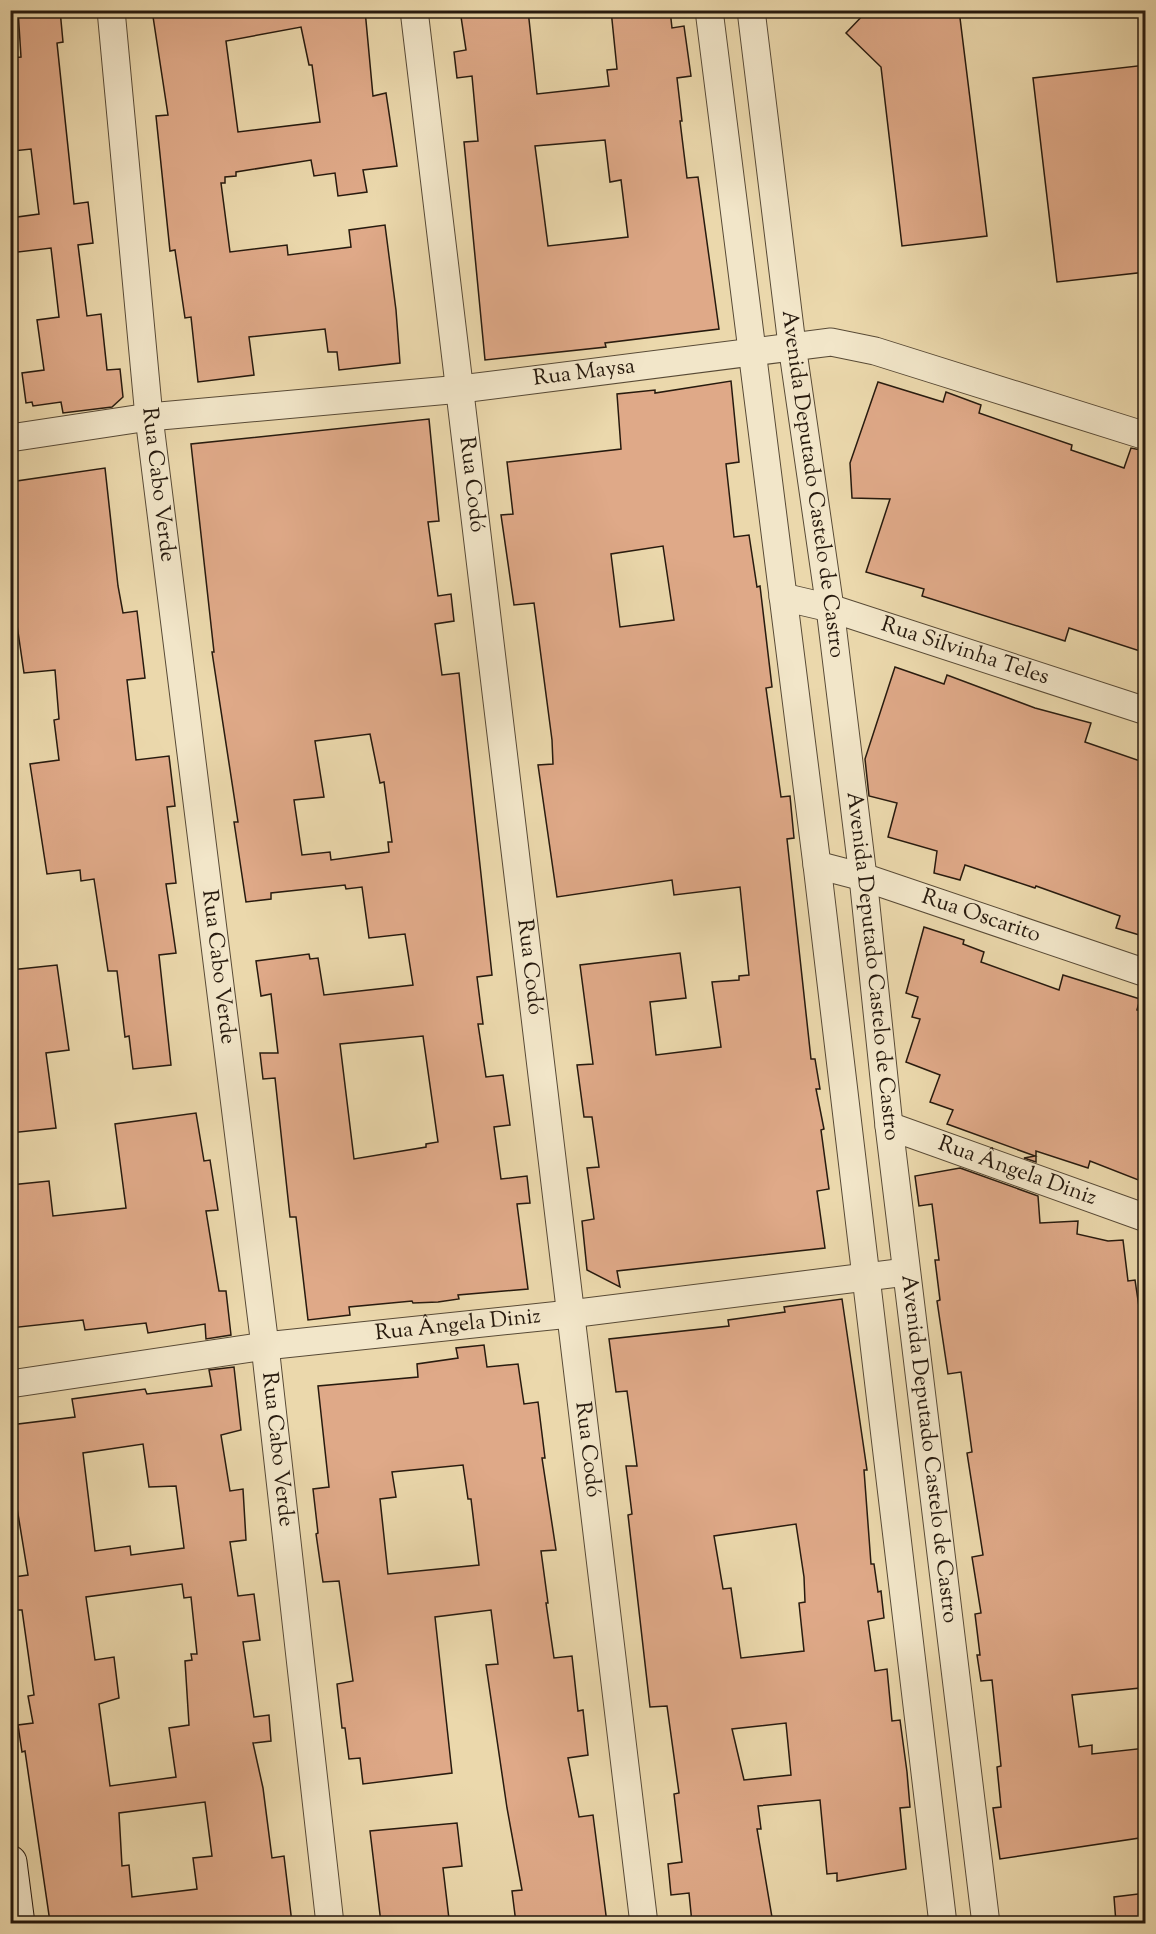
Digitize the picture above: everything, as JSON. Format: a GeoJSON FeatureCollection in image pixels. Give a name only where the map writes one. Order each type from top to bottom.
{"type":"FeatureCollection","features":[{"type":"Feature","properties":{"kind":"street","name":"Rua Cabo Verde"},"geometry":{"type":"LineString","coordinates":[[111,10],[149,417],[265,1346],[330,1923]]}},
{"type":"Feature","properties":{"kind":"street","name":"Rua Codó"},"geometry":{"type":"LineString","coordinates":[[414,10],[644,1923]]}},
{"type":"Feature","properties":{"kind":"street","name":"Avenida Deputado Castelo de Castro"},"geometry":{"type":"LineString","coordinates":[[709,10],[817,866],[943,1923]]}},
{"type":"Feature","properties":{"kind":"street","name":"Avenida Deputado Castelo de Castro"},"geometry":{"type":"LineString","coordinates":[[751,10],[792,345],[830,608],[863,877],[906,1272],[986,1923]]}},
{"type":"Feature","properties":{"kind":"street"},"geometry":{"type":"LineString","coordinates":[[727,144],[767,138]]}},
{"type":"Feature","properties":{"kind":"street","name":"Rua Maysa"},"geometry":{"type":"LineString","coordinates":[[10,438],[149,417],[461,389],[792,345],[831,342],[875,351],[1146,436]]}},
{"type":"Feature","properties":{"kind":"street","name":"Rua Silvinha Teles"},"geometry":{"type":"LineString","coordinates":[[783,597],[830,608],[1146,711]]}},
{"type":"Feature","properties":{"kind":"street","name":"Rua Oscarito"},"geometry":{"type":"LineString","coordinates":[[817,866],[863,877],[1146,973]]}},
{"type":"Feature","properties":{"kind":"street","name":"Rua Ângela Diniz"},"geometry":{"type":"LineString","coordinates":[[889,1126],[1146,1218]]}},
{"type":"Feature","properties":{"kind":"street","name":"Rua Ângela Diniz"},"geometry":{"type":"LineString","coordinates":[[10,1383],[265,1346],[570,1314],[906,1272]]}},
{"type":"Feature","properties":{"kind":"street"},"geometry":{"type":"LineString","coordinates":[[892,1486],[932,1481]]}},
{"type":"Feature","properties":{"kind":"street"},"geometry":{"type":"LineString","coordinates":[[10,1862],[18,1923]]}},
{"type":"Feature","properties":{"kind":"building"},"geometry":{"type":"Polygon","coordinates":[[[18,10],[60,10],[63,42],[57,43],[74,204],[88,202],[93,243],[78,245],[87,316],[101,314],[107,370],[120,369],[123,397],[112,407],[63,413],[61,402],[33,406],[32,402],[26,403],[22,373],[44,370],[37,320],[59,317],[51,248],[10,253],[10,218],[39,214],[31,149],[13,151],[10,130],[10,58],[21,57],[18,10]]]}},
{"type":"Feature","properties":{"kind":"building"},"geometry":{"type":"Polygon","coordinates":[[[152,10],[365,10],[373,96],[386,93],[397,166],[363,170],[367,192],[338,196],[335,173],[314,176],[311,160],[236,172],[236,176],[225,177],[225,183],[221,183],[230,252],[287,245],[288,255],[351,247],[349,230],[385,225],[400,363],[339,370],[337,352],[328,352],[325,329],[249,337],[254,375],[198,382],[191,317],[185,318],[175,250],[170,251],[156,116],[168,115],[152,10]],[[301,27],[226,41],[238,132],[320,122],[312,65],[309,65],[301,27]]]}},
{"type":"Feature","properties":{"kind":"building"},"geometry":{"type":"Polygon","coordinates":[[[460,10],[528,10],[537,94],[609,86],[607,70],[617,69],[611,10],[670,10],[672,28],[684,26],[691,76],[677,78],[682,121],[680,121],[687,178],[698,177],[719,329],[605,343],[606,347],[485,360],[464,142],[478,141],[472,76],[457,78],[454,52],[466,50],[460,10]],[[605,140],[535,146],[548,246],[628,237],[621,180],[610,182],[605,140]]]}},
{"type":"Feature","properties":{"kind":"building"},"geometry":{"type":"Polygon","coordinates":[[[868,10],[959,10],[987,236],[902,246],[881,67],[846,33],[868,10]]]}},
{"type":"Feature","properties":{"kind":"building"},"geometry":{"type":"Polygon","coordinates":[[[1146,65],[1146,272],[1057,282],[1033,78],[1146,65]]]}},
{"type":"Feature","properties":{"kind":"building"},"geometry":{"type":"Polygon","coordinates":[[[731,381],[739,462],[726,464],[734,537],[749,535],[757,587],[760,586],[772,687],[766,688],[781,797],[790,796],[794,838],[787,839],[811,1059],[815,1059],[820,1089],[816,1089],[824,1129],[821,1130],[829,1189],[817,1191],[825,1248],[617,1271],[620,1287],[587,1270],[582,1221],[594,1219],[587,1168],[599,1167],[592,1117],[584,1117],[577,1065],[593,1064],[580,965],[680,953],[686,998],[650,1002],[656,1055],[721,1047],[712,982],[739,980],[739,976],[749,975],[740,887],[674,895],[672,880],[557,897],[538,765],[553,764],[552,740],[534,603],[514,605],[501,515],[513,514],[507,462],[621,449],[617,394],[655,390],[655,393],[731,381]],[[663,546],[611,554],[620,627],[674,620],[663,546]]]}},
{"type":"Feature","properties":{"kind":"building"},"geometry":{"type":"Polygon","coordinates":[[[878,382],[943,402],[946,392],[981,405],[979,413],[1072,445],[1071,450],[1124,468],[1131,448],[1146,451],[1146,550],[1139,573],[1146,575],[1146,653],[1069,628],[1065,641],[922,596],[924,589],[866,572],[890,499],[852,498],[850,463],[878,382]]]}},
{"type":"Feature","properties":{"kind":"building"},"geometry":{"type":"Polygon","coordinates":[[[429,419],[439,521],[428,522],[438,596],[451,594],[454,621],[435,624],[442,675],[459,673],[492,975],[477,977],[483,1024],[478,1024],[486,1077],[503,1075],[510,1125],[494,1127],[501,1179],[527,1176],[530,1203],[517,1204],[528,1289],[458,1295],[459,1299],[438,1302],[413,1303],[412,1301],[349,1307],[350,1315],[308,1320],[296,1217],[290,1217],[275,1078],[263,1079],[260,1053],[278,1053],[271,994],[261,996],[256,961],[309,954],[310,959],[318,958],[324,995],[413,985],[405,934],[369,938],[362,887],[346,889],[345,885],[271,893],[271,899],[246,902],[234,822],[238,822],[212,652],[214,652],[191,444],[429,419]],[[370,734],[315,741],[324,797],[294,800],[302,855],[330,852],[331,860],[389,852],[388,842],[392,842],[384,782],[380,783],[370,734]],[[423,1036],[340,1044],[354,1159],[426,1147],[426,1144],[438,1142],[423,1036]]]}},
{"type":"Feature","properties":{"kind":"building"},"geometry":{"type":"Polygon","coordinates":[[[105,468],[123,613],[137,611],[145,678],[127,680],[136,760],[169,756],[175,806],[167,807],[176,883],[166,884],[176,953],[159,955],[171,1065],[133,1069],[129,1036],[125,1037],[117,971],[108,971],[94,879],[81,881],[80,870],[47,874],[30,764],[59,760],[54,720],[59,719],[55,670],[24,673],[10,577],[10,482],[105,468]]]}},
{"type":"Feature","properties":{"kind":"building"},"geometry":{"type":"Polygon","coordinates":[[[895,667],[944,684],[947,675],[1035,708],[1091,723],[1085,742],[1146,763],[1146,937],[1116,928],[1120,916],[1036,886],[1035,888],[965,865],[960,880],[934,873],[937,851],[888,837],[897,803],[869,796],[865,759],[895,667]]]}},
{"type":"Feature","properties":{"kind":"building"},"geometry":{"type":"Polygon","coordinates":[[[924,927],[964,940],[963,944],[984,952],[981,962],[1059,990],[1063,975],[1140,999],[1137,1010],[1146,1012],[1146,1183],[1090,1161],[1088,1168],[1036,1151],[1036,1162],[1024,1158],[1035,1156],[947,1124],[953,1110],[930,1102],[940,1075],[906,1062],[920,1019],[912,1017],[918,997],[906,993],[924,927]]]}},
{"type":"Feature","properties":{"kind":"building"},"geometry":{"type":"Polygon","coordinates":[[[57,965],[69,1050],[46,1053],[56,1128],[10,1133],[10,970],[57,965]]]}},
{"type":"Feature","properties":{"kind":"building"},"geometry":{"type":"Polygon","coordinates":[[[196,1113],[204,1161],[210,1160],[218,1210],[206,1211],[219,1291],[226,1291],[231,1335],[206,1339],[205,1324],[148,1333],[146,1323],[85,1330],[83,1320],[10,1328],[10,1185],[49,1181],[53,1216],[126,1208],[115,1124],[196,1113]]]}},
{"type":"Feature","properties":{"kind":"building"},"geometry":{"type":"Polygon","coordinates":[[[960,1168],[1038,1196],[1040,1223],[1078,1221],[1077,1234],[1108,1241],[1123,1240],[1128,1281],[1135,1280],[1146,1354],[1146,1658],[1139,1659],[1140,1688],[1072,1695],[1079,1747],[1092,1745],[1092,1754],[1146,1748],[1146,1837],[1000,1859],[993,1808],[1001,1807],[997,1767],[1001,1766],[992,1680],[981,1681],[977,1655],[980,1655],[975,1614],[981,1613],[972,1557],[983,1555],[967,1453],[972,1452],[961,1372],[948,1374],[937,1301],[940,1300],[935,1260],[939,1260],[932,1204],[919,1206],[915,1176],[960,1168]]]}},
{"type":"Feature","properties":{"kind":"building"},"geometry":{"type":"Polygon","coordinates":[[[842,1299],[867,1470],[864,1470],[871,1564],[874,1564],[878,1592],[881,1591],[884,1618],[868,1621],[875,1671],[887,1669],[892,1721],[900,1720],[907,1772],[910,1807],[900,1808],[906,1869],[837,1881],[837,1873],[827,1874],[820,1800],[758,1806],[761,1829],[757,1829],[773,1923],[692,1923],[689,1893],[671,1895],[668,1864],[682,1862],[674,1794],[679,1793],[667,1706],[650,1707],[628,1515],[632,1514],[626,1466],[637,1466],[627,1391],[616,1392],[609,1339],[729,1326],[728,1320],[785,1312],[784,1307],[842,1299]],[[796,1524],[714,1536],[723,1589],[731,1588],[741,1658],[804,1651],[799,1603],[805,1602],[804,1577],[796,1524]],[[786,1723],[732,1729],[744,1780],[791,1775],[786,1723]]]}},
{"type":"Feature","properties":{"kind":"building"},"geometry":{"type":"Polygon","coordinates":[[[484,1345],[487,1367],[518,1364],[524,1404],[538,1402],[545,1458],[542,1458],[556,1550],[541,1551],[548,1603],[546,1603],[554,1658],[572,1656],[578,1711],[583,1710],[588,1755],[568,1758],[579,1817],[593,1815],[607,1923],[516,1923],[512,1891],[522,1890],[507,1808],[486,1665],[498,1664],[491,1610],[435,1617],[452,1773],[363,1784],[360,1758],[349,1759],[345,1728],[342,1728],[337,1684],[353,1681],[339,1581],[323,1582],[316,1534],[318,1533],[313,1489],[329,1487],[318,1386],[418,1377],[417,1364],[458,1358],[456,1348],[484,1345]],[[463,1465],[392,1472],[396,1497],[380,1499],[388,1574],[479,1565],[471,1499],[468,1499],[463,1465]]]}},
{"type":"Feature","properties":{"kind":"building"},"geometry":{"type":"Polygon","coordinates":[[[234,1367],[241,1430],[221,1435],[230,1491],[243,1489],[246,1540],[230,1542],[238,1596],[254,1594],[260,1640],[243,1642],[254,1717],[269,1715],[271,1741],[253,1743],[263,1788],[272,1858],[284,1856],[292,1923],[50,1922],[25,1751],[22,1752],[18,1725],[33,1723],[28,1696],[34,1695],[22,1610],[17,1610],[14,1577],[28,1575],[17,1508],[10,1508],[10,1425],[75,1417],[72,1399],[145,1389],[147,1394],[212,1386],[209,1370],[234,1367]],[[143,1444],[83,1453],[95,1551],[130,1546],[131,1555],[184,1548],[176,1486],[149,1487],[143,1444]],[[182,1584],[86,1597],[95,1660],[114,1657],[119,1698],[99,1704],[110,1786],[176,1777],[169,1728],[189,1725],[185,1661],[192,1660],[191,1654],[197,1654],[191,1597],[184,1598],[182,1584]],[[205,1802],[119,1813],[122,1866],[129,1865],[132,1897],[197,1889],[193,1858],[212,1856],[205,1802]]]}},
{"type":"Feature","properties":{"kind":"building"},"geometry":{"type":"Polygon","coordinates":[[[457,1823],[462,1866],[443,1868],[449,1919],[381,1923],[370,1831],[457,1823]]]}},
{"type":"Feature","properties":{"kind":"building"},"geometry":{"type":"Polygon","coordinates":[[[1146,1893],[1146,1923],[1116,1923],[1114,1897],[1146,1893]]]}}]}
